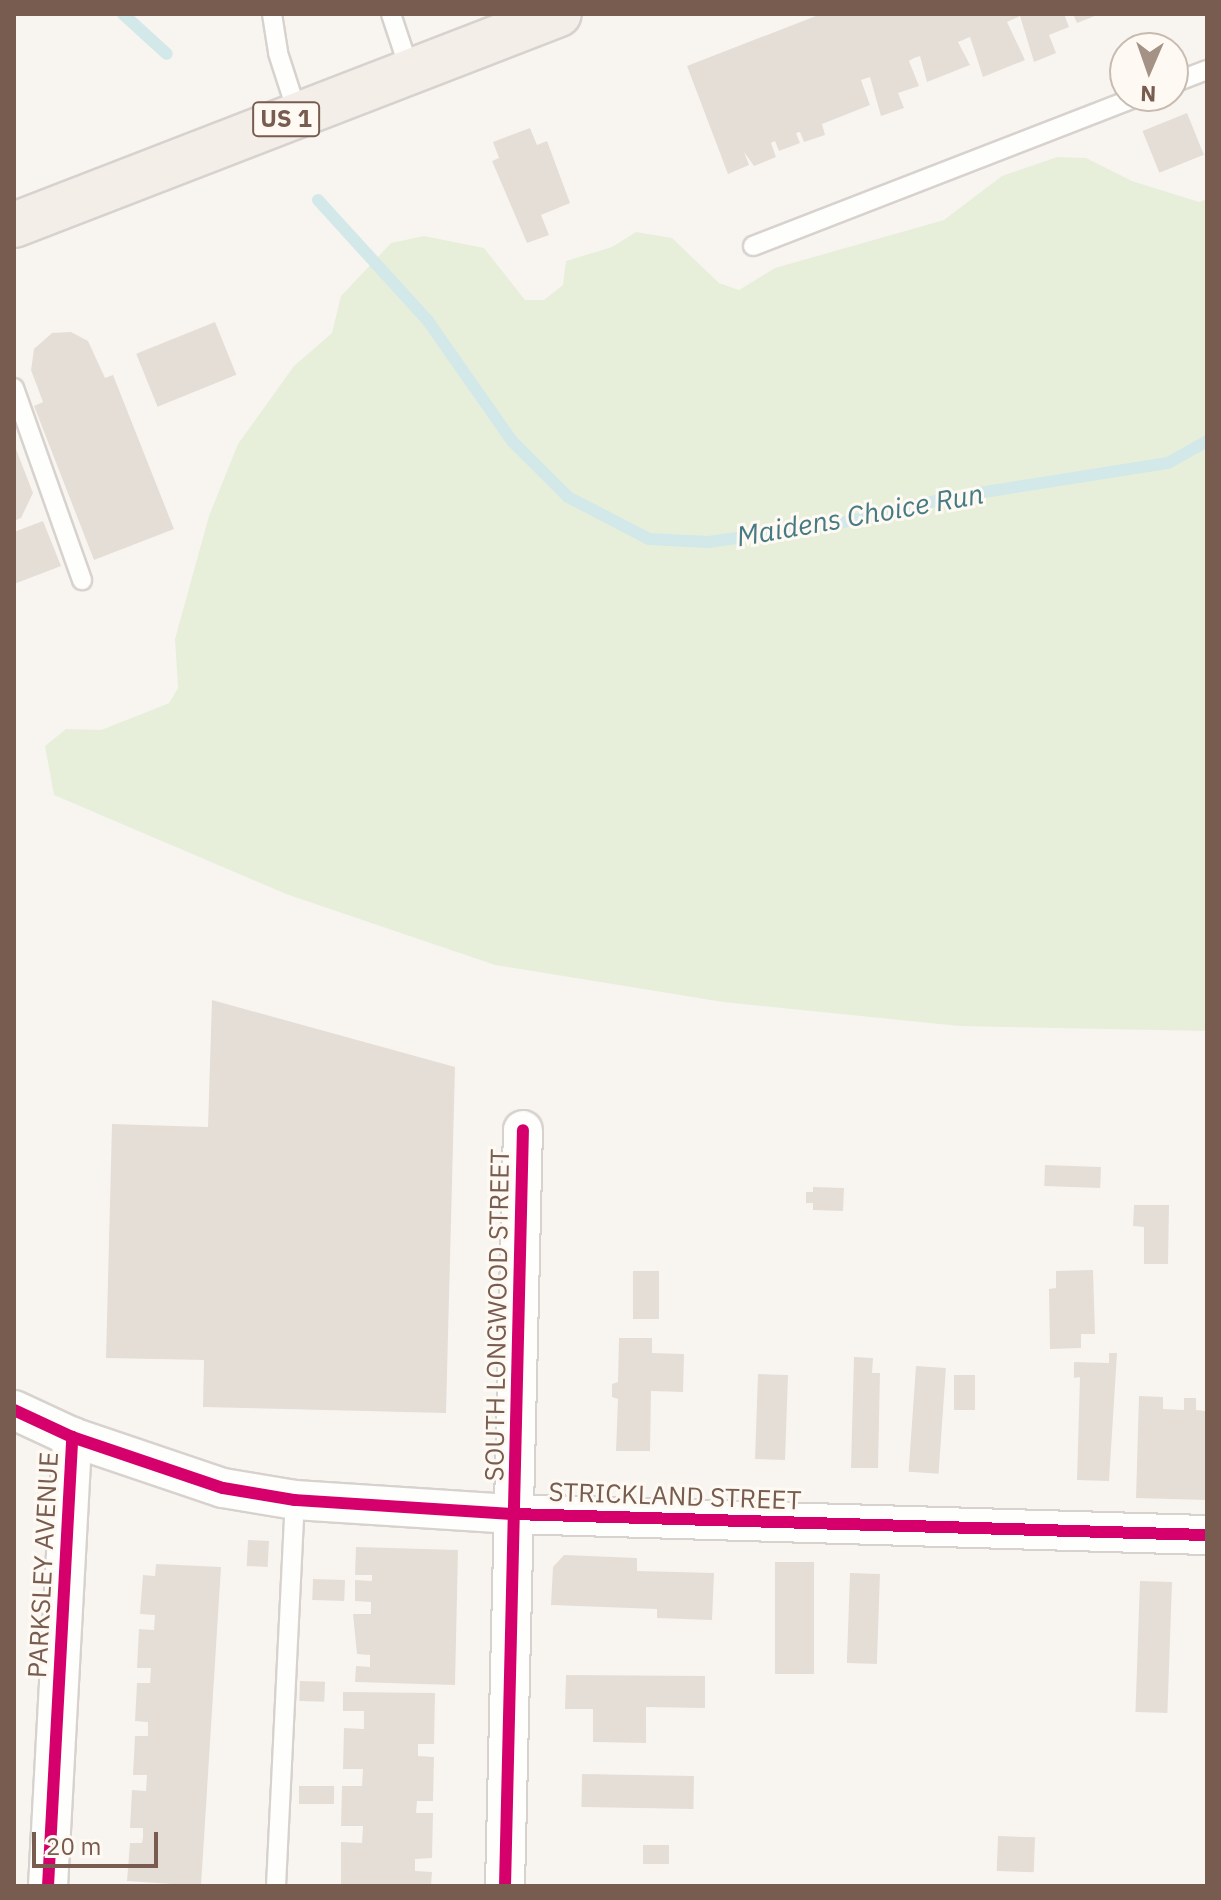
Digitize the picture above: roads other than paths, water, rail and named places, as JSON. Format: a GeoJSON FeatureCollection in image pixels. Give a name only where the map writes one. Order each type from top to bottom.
{"type":"FeatureCollection","features":[{"type":"Feature","properties":{"kind":"main road","name":"US 1"},"geometry":{"type":"LineString","coordinates":[[14,225],[559,14]]}},
{"type":"Feature","properties":{"kind":"street","name":"SOUTH LONGWOOD STREET"},"geometry":{"type":"LineString","coordinates":[[505,1886],[523,1130]]}},
{"type":"Feature","properties":{"kind":"street","name":"STRICKLAND STREET"},"geometry":{"type":"LineString","coordinates":[[14,1410],[72,1437],[223,1488],[295,1500],[514,1514],[1207,1535]]}},
{"type":"Feature","properties":{"kind":"street","name":"PARKSLEY AVENUE"},"geometry":{"type":"LineString","coordinates":[[37,1878],[72,1437]]}},
{"type":"Feature","properties":{"kind":"lane"},"geometry":{"type":"LineString","coordinates":[[272,14],[278,53],[298,115]]}},
{"type":"Feature","properties":{"kind":"lane"},"geometry":{"type":"LineString","coordinates":[[391,14],[410,71]]}},
{"type":"Feature","properties":{"kind":"lane"},"geometry":{"type":"LineString","coordinates":[[753,246],[1109,108]]}},
{"type":"Feature","properties":{"kind":"lane"},"geometry":{"type":"LineString","coordinates":[[14,388],[82,580]]}},
{"type":"Feature","properties":{"kind":"lane"},"geometry":{"type":"LineString","coordinates":[[276,1886],[295,1500]]}},
{"type":"Feature","properties":{"kind":"waterway","name":"Maidens Choice Run"},"geometry":{"type":"LineString","coordinates":[[123,14],[167,54]]}},
{"type":"Feature","properties":{"kind":"waterway","name":"Maidens Choice Run"},"geometry":{"type":"LineString","coordinates":[[318,200],[428,321],[512,441],[568,497],[649,539],[708,542],[831,525],[953,497],[1168,463],[1207,441]]}}]}
